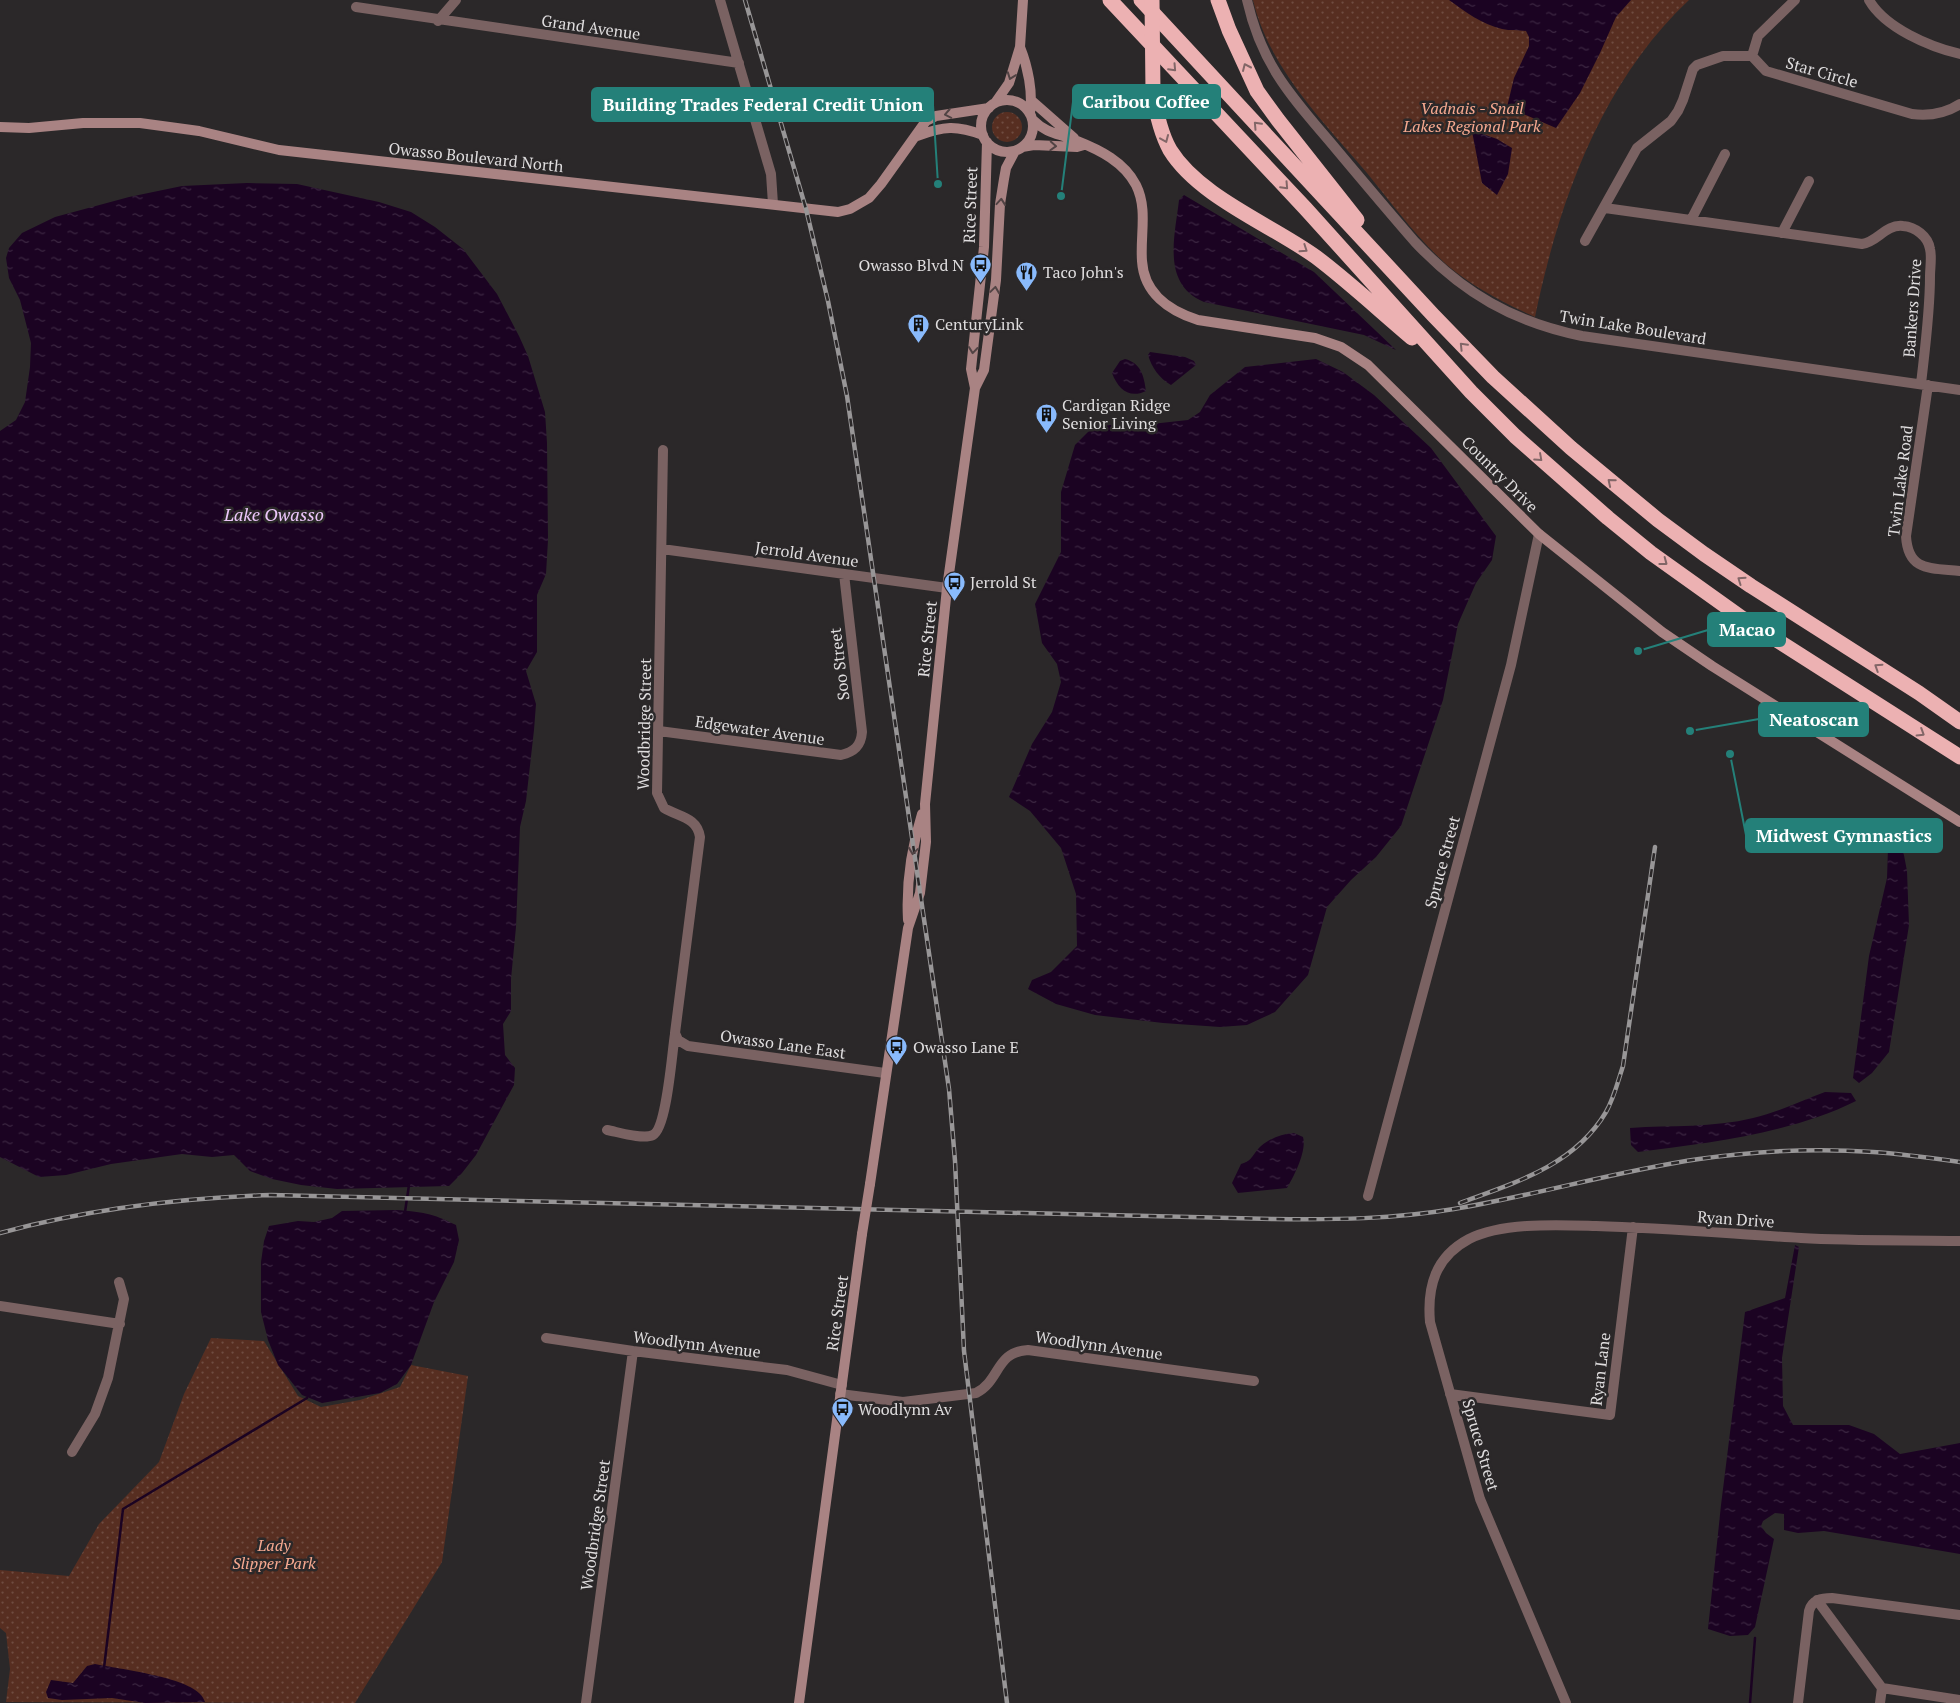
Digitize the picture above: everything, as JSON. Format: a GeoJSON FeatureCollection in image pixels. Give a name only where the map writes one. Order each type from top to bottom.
{"type":"FeatureCollection","features":[{"type":"Feature","properties":{"kind":"highway"},"geometry":{"type":"LineString","coordinates":[[1110,0],[1319,223],[1471,392],[1515,436]]}},
{"type":"Feature","properties":{"kind":"highway"},"geometry":{"type":"LineString","coordinates":[[1141,0],[1433,315],[1493,377],[1571,448],[1658,520],[1751,586],[1919,693],[1960,722]]}},
{"type":"Feature","properties":{"kind":"highway"},"geometry":{"type":"LineString","coordinates":[[1152,0],[1153,92],[1159,122],[1170,148],[1180,164],[1194,177],[1247,215],[1290,240],[1337,274],[1417,343],[1515,436],[1608,518],[1696,587],[1830,673],[1882,709],[1960,757]]}},
{"type":"Feature","properties":{"kind":"highway"},"geometry":{"type":"LineString","coordinates":[[1218,0],[1226,24],[1250,77],[1266,105],[1433,315]]}},
{"type":"Feature","properties":{"kind":"highway"},"geometry":{"type":"LineString","coordinates":[[1919,693],[1960,714]]}},
{"type":"Feature","properties":{"kind":"street"},"geometry":{"type":"LineString","coordinates":[[438,20],[456,0]]}},
{"type":"Feature","properties":{"kind":"street"},"geometry":{"type":"LineString","coordinates":[[720,0],[772,174],[773,204]]}},
{"type":"Feature","properties":{"kind":"street"},"geometry":{"type":"LineString","coordinates":[[985,138],[982,120],[1009,83],[1020,47],[1023,0]]}},
{"type":"Feature","properties":{"kind":"street","name":"Twin Lake Boulevard"},"geometry":{"type":"LineString","coordinates":[[1247,0],[1256,34],[1264,54],[1287,90],[1428,256],[1461,285],[1485,301],[1537,325],[1582,336],[1960,390]]}},
{"type":"Feature","properties":{"kind":"street"},"geometry":{"type":"LineString","coordinates":[[1585,241],[1637,148],[1671,121],[1678,111],[1684,100],[1693,69],[1697,65],[1723,56],[1752,56],[1758,36],[1795,0]]}},
{"type":"Feature","properties":{"kind":"street"},"geometry":{"type":"LineString","coordinates":[[1869,0],[1879,14],[1896,26],[1933,45],[1960,54]]}},
{"type":"Feature","properties":{"kind":"street","name":"Grand Avenue"},"geometry":{"type":"LineString","coordinates":[[359,4],[438,20],[739,63]]}},
{"type":"Feature","properties":{"kind":"street"},"geometry":{"type":"LineString","coordinates":[[917,136],[948,127],[962,128],[985,138],[999,151],[1019,149],[1032,135],[1032,101],[1026,62],[1020,47]]}},
{"type":"Feature","properties":{"kind":"street","name":"Star Circle"},"geometry":{"type":"LineString","coordinates":[[1752,56],[1766,71],[1912,114],[1946,112],[1960,104]]}},
{"type":"Feature","properties":{"kind":"street"},"geometry":{"type":"LineString","coordinates":[[992,105],[1011,100],[1025,107],[1031,116]]}},
{"type":"Feature","properties":{"kind":"street"},"geometry":{"type":"LineString","coordinates":[[1032,101],[1081,143]]}},
{"type":"Feature","properties":{"kind":"street","name":"Owasso Boulevard North"},"geometry":{"type":"LineString","coordinates":[[0,126],[29,128],[83,123],[151,124],[199,131],[279,150],[838,212],[855,207],[869,198],[917,136],[923,124],[930,118],[992,105]]}},
{"type":"Feature","properties":{"kind":"street","name":"Country Drive"},"geometry":{"type":"LineString","coordinates":[[1031,116],[1049,132],[1099,151],[1122,166],[1137,186],[1143,213],[1143,271],[1153,292],[1162,302],[1185,316],[1198,320],[1315,338],[1341,348],[1368,365],[1539,534],[1662,632],[1712,666],[1960,822]]}},
{"type":"Feature","properties":{"kind":"street","name":"Rice Street"},"geometry":{"type":"LineString","coordinates":[[975,388],[971,369],[984,247],[985,138]]}},
{"type":"Feature","properties":{"kind":"street","name":"Country Drive"},"geometry":{"type":"LineString","coordinates":[[1019,149],[1034,145],[1077,147],[1081,143]]}},
{"type":"Feature","properties":{"kind":"street","name":"Rice Street"},"geometry":{"type":"LineString","coordinates":[[800,1703],[862,1234],[908,928],[907,891],[914,840],[925,804],[947,588],[975,388],[984,370],[995,290],[1000,204],[1006,168],[1019,149]]}},
{"type":"Feature","properties":{"kind":"street"},"geometry":{"type":"LineString","coordinates":[[1691,220],[1725,154]]}},
{"type":"Feature","properties":{"kind":"street"},"geometry":{"type":"LineString","coordinates":[[1782,233],[1809,181]]}},
{"type":"Feature","properties":{"kind":"street","name":"Bankers Drive"},"geometry":{"type":"LineString","coordinates":[[1605,208],[1862,244],[1872,241],[1884,230],[1900,225],[1909,226],[1923,235],[1930,249],[1930,299],[1924,385]]}},
{"type":"Feature","properties":{"kind":"street","name":"Twin Lake Road"},"geometry":{"type":"LineString","coordinates":[[1924,385],[1906,548],[1910,557],[1916,563],[1930,568],[1960,571]]}},
{"type":"Feature","properties":{"kind":"street","name":"Woodbridge Street"},"geometry":{"type":"LineString","coordinates":[[607,1130],[639,1136],[653,1135],[663,1118],[676,1037],[700,837],[695,823],[664,808],[659,802],[657,793],[663,450]]}},
{"type":"Feature","properties":{"kind":"street","name":"Spruce Street"},"geometry":{"type":"LineString","coordinates":[[1368,1196],[1510,665],[1539,534]]}},
{"type":"Feature","properties":{"kind":"street","name":"Jerrold Avenue"},"geometry":{"type":"LineString","coordinates":[[662,549],[947,588]]}},
{"type":"Feature","properties":{"kind":"street","name":"Soo Street"},"geometry":{"type":"LineString","coordinates":[[844,574],[862,732],[861,741],[856,749]]}},
{"type":"Feature","properties":{"kind":"street","name":"Edgewater Avenue"},"geometry":{"type":"LineString","coordinates":[[659,731],[840,756],[856,749]]}},
{"type":"Feature","properties":{"kind":"street","name":"Owasso Lane East"},"geometry":{"type":"LineString","coordinates":[[676,1037],[688,1046],[885,1073]]}},
{"type":"Feature","properties":{"kind":"street","name":"Ryan Drive"},"geometry":{"type":"LineString","coordinates":[[1510,1229],[1557,1225],[1803,1238],[1960,1242]]}},
{"type":"Feature","properties":{"kind":"street","name":"Ryan Lane"},"geometry":{"type":"LineString","coordinates":[[1450,1394],[1610,1416],[1633,1228]]}},
{"type":"Feature","properties":{"kind":"street","name":"Spruce Street"},"geometry":{"type":"LineString","coordinates":[[1510,1229],[1478,1236],[1460,1245],[1451,1253],[1435,1273],[1430,1289],[1430,1322],[1480,1499],[1566,1703]]}},
{"type":"Feature","properties":{"kind":"street"},"geometry":{"type":"LineString","coordinates":[[72,1452],[95,1414],[102,1396],[120,1324],[124,1299],[119,1282]]}},
{"type":"Feature","properties":{"kind":"street"},"geometry":{"type":"LineString","coordinates":[[0,1306],[120,1324]]}},
{"type":"Feature","properties":{"kind":"street","name":"Woodlynn Avenue"},"geometry":{"type":"LineString","coordinates":[[546,1338],[787,1370],[841,1389],[904,1402],[976,1393],[984,1389],[1009,1354],[1017,1350],[1254,1381]]}},
{"type":"Feature","properties":{"kind":"street","name":"Woodbridge Street"},"geometry":{"type":"LineString","coordinates":[[586,1703],[633,1351]]}},
{"type":"Feature","properties":{"kind":"street"},"geometry":{"type":"LineString","coordinates":[[1798,1703],[1809,1611],[1817,1600],[1832,1598],[1960,1615]]}},
{"type":"Feature","properties":{"kind":"street"},"geometry":{"type":"LineString","coordinates":[[1817,1600],[1882,1688],[1880,1703]]}},
{"type":"Feature","properties":{"kind":"street"},"geometry":{"type":"LineString","coordinates":[[1882,1688],[1960,1700]]}},
{"type":"Feature","properties":{"kind":"green space","name":"Vadnais - Snail Lakes Regional Park"},"geometry":{"type":"Polygon","coordinates":[[[1253,0],[1689,0],[1658,33],[1631,68],[1608,106],[1588,146],[1557,230],[1535,317],[1500,300],[1467,280],[1436,255],[1415,232],[1316,113],[1284,71],[1271,48],[1253,0]]]}},
{"type":"Feature","properties":{"kind":"green space"},"geometry":{"type":"Polygon","coordinates":[[[1007,112],[1013,113],[1021,121],[1021,133],[1013,141],[1007,142],[1001,141],[993,133],[992,127],[993,121],[1001,113],[1007,112]]]}},
{"type":"Feature","properties":{"kind":"green space","name":"Lady Slipper Park"},"geometry":{"type":"Polygon","coordinates":[[[211,1338],[264,1341],[298,1396],[321,1407],[360,1400],[400,1387],[411,1365],[468,1376],[442,1562],[355,1703],[6,1702],[10,1669],[6,1633],[0,1628],[0,1570],[69,1576],[99,1524],[159,1462],[184,1394],[211,1338]]]}},
{"type":"Feature","properties":{"kind":"water"},"geometry":{"type":"Polygon","coordinates":[[[1449,0],[1631,0],[1616,17],[1580,93],[1556,128],[1507,107],[1514,78],[1529,46],[1529,37],[1526,31],[1505,30],[1494,27],[1474,17],[1449,0]]]}},
{"type":"Feature","properties":{"kind":"water"},"geometry":{"type":"Polygon","coordinates":[[[1470,121],[1480,133],[1497,139],[1512,148],[1508,174],[1497,195],[1482,183],[1470,121]]]}},
{"type":"Feature","properties":{"kind":"water","name":"Lake Owasso"},"geometry":{"type":"Polygon","coordinates":[[[247,183],[297,184],[379,202],[411,212],[435,227],[463,249],[497,294],[528,356],[545,412],[548,540],[546,574],[537,595],[537,652],[526,671],[536,704],[526,801],[520,827],[516,927],[511,979],[511,1011],[503,1024],[505,1055],[515,1068],[514,1085],[476,1155],[449,1186],[337,1189],[301,1185],[272,1179],[250,1171],[234,1155],[212,1157],[182,1154],[111,1164],[66,1175],[39,1177],[0,1157],[0,431],[16,420],[25,402],[31,343],[20,300],[9,278],[6,258],[9,248],[22,233],[55,217],[129,197],[182,186],[247,183]]]}},
{"type":"Feature","properties":{"kind":"water"},"geometry":{"type":"Polygon","coordinates":[[[1184,195],[1314,272],[1396,350],[1364,335],[1204,302],[1190,294],[1181,284],[1174,258],[1179,200],[1184,195]]]}},
{"type":"Feature","properties":{"kind":"water"},"geometry":{"type":"Polygon","coordinates":[[[1150,352],[1185,357],[1194,361],[1196,365],[1171,385],[1154,368],[1148,355],[1150,352]]]}},
{"type":"Feature","properties":{"kind":"water"},"geometry":{"type":"Polygon","coordinates":[[[1125,359],[1135,364],[1141,371],[1146,391],[1134,394],[1129,393],[1117,384],[1112,373],[1120,361],[1125,359]]]}},
{"type":"Feature","properties":{"kind":"water"},"geometry":{"type":"Polygon","coordinates":[[[1316,359],[1343,372],[1374,395],[1431,448],[1496,536],[1492,560],[1476,583],[1458,624],[1443,700],[1401,826],[1376,857],[1351,880],[1327,907],[1308,975],[1275,1012],[1247,1025],[1220,1027],[1095,1015],[1056,1004],[1028,989],[1032,980],[1051,972],[1077,946],[1076,894],[1061,848],[1030,811],[1009,797],[1032,744],[1052,712],[1061,682],[1057,664],[1042,643],[1035,604],[1061,552],[1061,492],[1075,445],[1092,428],[1115,424],[1133,426],[1188,420],[1200,412],[1210,395],[1245,367],[1316,359]]]}},
{"type":"Feature","properties":{"kind":"water"},"geometry":{"type":"Polygon","coordinates":[[[1894,841],[1903,850],[1907,871],[1909,925],[1889,1052],[1872,1073],[1859,1083],[1853,1078],[1869,956],[1887,878],[1888,848],[1894,841]]]}},
{"type":"Feature","properties":{"kind":"water"},"geometry":{"type":"Polygon","coordinates":[[[1825,1092],[1851,1093],[1856,1101],[1805,1121],[1750,1135],[1638,1152],[1631,1145],[1630,1128],[1707,1125],[1738,1121],[1771,1113],[1825,1092]]]}},
{"type":"Feature","properties":{"kind":"water"},"geometry":{"type":"Polygon","coordinates":[[[1294,1133],[1303,1137],[1304,1143],[1299,1163],[1287,1188],[1238,1193],[1232,1183],[1241,1164],[1251,1159],[1261,1146],[1269,1141],[1280,1135],[1294,1133]]]}},
{"type":"Feature","properties":{"kind":"water"},"geometry":{"type":"Polygon","coordinates":[[[396,1210],[427,1214],[448,1221],[456,1225],[459,1240],[454,1262],[434,1302],[411,1365],[397,1384],[380,1393],[322,1403],[302,1395],[278,1365],[268,1340],[261,1312],[261,1262],[264,1241],[269,1226],[298,1221],[314,1222],[332,1218],[342,1211],[396,1210]]]}},
{"type":"Feature","properties":{"kind":"water"},"geometry":{"type":"Polygon","coordinates":[[[1795,1245],[1799,1247],[1782,1358],[1783,1406],[1793,1425],[1849,1425],[1874,1434],[1900,1454],[1960,1443],[1960,1554],[1824,1531],[1798,1533],[1784,1530],[1784,1514],[1775,1513],[1763,1521],[1761,1526],[1774,1539],[1755,1627],[1748,1635],[1730,1636],[1708,1629],[1745,1312],[1785,1298],[1795,1245]]]}},
{"type":"Feature","properties":{"kind":"water"},"geometry":{"type":"Polygon","coordinates":[[[95,1664],[182,1683],[202,1696],[205,1702],[145,1703],[112,1698],[62,1700],[48,1698],[46,1692],[51,1680],[73,1683],[87,1666],[95,1664]]]}},
{"type":"Feature","properties":{"kind":"waterway"},"geometry":{"type":"LineString","coordinates":[[405,1212],[409,1185]]}},
{"type":"Feature","properties":{"kind":"waterway"},"geometry":{"type":"LineString","coordinates":[[104,1668],[123,1509],[307,1398]]}},
{"type":"Feature","properties":{"kind":"waterway"},"geometry":{"type":"LineString","coordinates":[[1750,1703],[1755,1638]]}},
{"type":"Feature","properties":{"kind":"railway"},"geometry":{"type":"LineString","coordinates":[[745,0],[806,209],[828,301],[847,396],[949,1089],[955,1161],[964,1351],[1007,1703]]}},
{"type":"Feature","properties":{"kind":"railway"},"geometry":{"type":"LineString","coordinates":[[1460,1203],[1521,1180],[1560,1159],[1593,1131],[1606,1112],[1614,1095],[1623,1066],[1655,847]]}},
{"type":"Feature","properties":{"kind":"railway"},"geometry":{"type":"LineString","coordinates":[[0,1233],[67,1217],[134,1206],[202,1199],[271,1195],[1273,1219],[1364,1218],[1454,1209],[1668,1164],[1742,1154],[1808,1150],[1851,1151],[1960,1162]]}},
{"type":"Feature","properties":{"kind":"place","name":"Building Trades Federal Credit Union"},"geometry":{"type":"Point","coordinates":[938,184]}},
{"type":"Feature","properties":{"kind":"place","name":"Caribou Coffee"},"geometry":{"type":"Point","coordinates":[1061,196]}},
{"type":"Feature","properties":{"kind":"place","name":"Owasso Blvd N"},"geometry":{"type":"Point","coordinates":[980,284]}},
{"type":"Feature","properties":{"kind":"place","name":"Taco John's"},"geometry":{"type":"Point","coordinates":[1027,291]}},
{"type":"Feature","properties":{"kind":"place","name":"CenturyLink"},"geometry":{"type":"Point","coordinates":[919,343]}},
{"type":"Feature","properties":{"kind":"place","name":"Cardigan Ridge Senior Living"},"geometry":{"type":"Point","coordinates":[1046,433]}},
{"type":"Feature","properties":{"kind":"place","name":"Jerrold St"},"geometry":{"type":"Point","coordinates":[954,601]}},
{"type":"Feature","properties":{"kind":"place","name":"Macao"},"geometry":{"type":"Point","coordinates":[1638,651]}},
{"type":"Feature","properties":{"kind":"place","name":"Neatoscan"},"geometry":{"type":"Point","coordinates":[1690,731]}},
{"type":"Feature","properties":{"kind":"place","name":"Midwest Gymnastics"},"geometry":{"type":"Point","coordinates":[1730,754]}},
{"type":"Feature","properties":{"kind":"place","name":"Owasso Lane E"},"geometry":{"type":"Point","coordinates":[897,1066]}},
{"type":"Feature","properties":{"kind":"place","name":"Woodlynn Av"},"geometry":{"type":"Point","coordinates":[842,1428]}}]}
